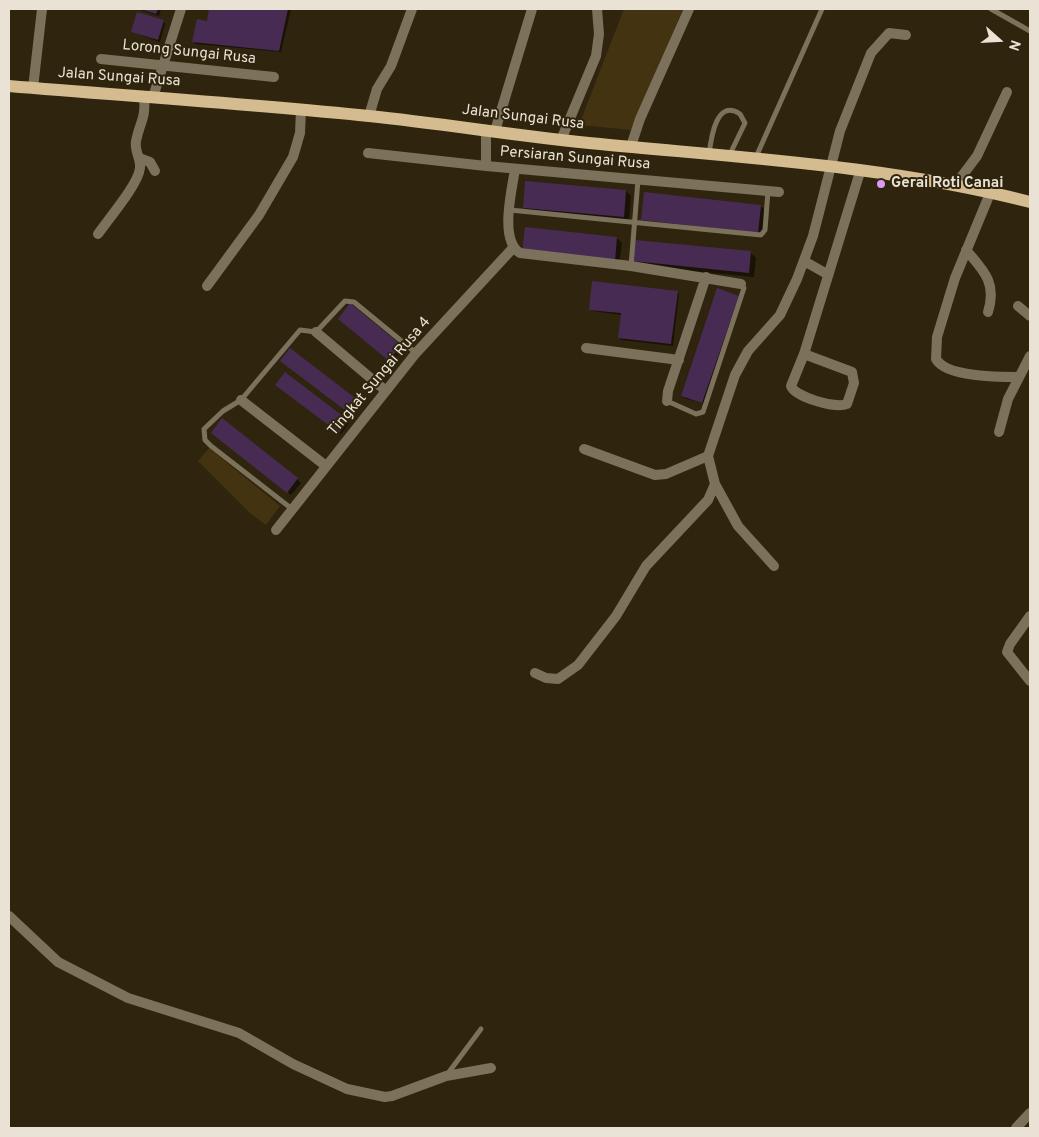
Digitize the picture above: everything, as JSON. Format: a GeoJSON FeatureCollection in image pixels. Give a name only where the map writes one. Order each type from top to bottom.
{"type":"FeatureCollection","features":[{"type":"Feature","properties":{"kind":"main road","name":"Jalan Sungai Rusa"},"geometry":{"type":"LineString","coordinates":[[9,86],[148,96],[369,116],[561,140],[755,158],[956,184],[1030,202]]}},
{"type":"Feature","properties":{"kind":"street"},"geometry":{"type":"LineString","coordinates":[[32,88],[42,9]]}},
{"type":"Feature","properties":{"kind":"street"},"geometry":{"type":"LineString","coordinates":[[98,234],[137,178],[140,168],[136,143],[144,120],[148,96],[165,65],[181,9]]}},
{"type":"Feature","properties":{"kind":"street"},"geometry":{"type":"LineString","coordinates":[[369,116],[377,89],[391,66],[412,9]]}},
{"type":"Feature","properties":{"kind":"street"},"geometry":{"type":"LineString","coordinates":[[486,166],[491,131],[532,9]]}},
{"type":"Feature","properties":{"kind":"street"},"geometry":{"type":"LineString","coordinates":[[561,140],[596,56],[599,34],[597,9]]}},
{"type":"Feature","properties":{"kind":"street"},"geometry":{"type":"LineString","coordinates":[[631,146],[640,119],[689,9]]}},
{"type":"Feature","properties":{"kind":"street"},"geometry":{"type":"LineString","coordinates":[[774,566],[738,526],[715,484],[708,456],[742,360],[780,315],[804,261],[821,209],[840,131],[874,47],[889,33],[906,35]]}},
{"type":"Feature","properties":{"kind":"street","name":"Lorong Sungai Rusa"},"geometry":{"type":"LineString","coordinates":[[101,59],[274,76]]}},
{"type":"Feature","properties":{"kind":"street"},"geometry":{"type":"LineString","coordinates":[[956,184],[977,156],[1007,92]]}},
{"type":"Feature","properties":{"kind":"street"},"geometry":{"type":"LineString","coordinates":[[206,286],[259,214],[291,162],[298,145],[301,110]]}},
{"type":"Feature","properties":{"kind":"street","name":"Persiaran Sungai Rusa"},"geometry":{"type":"LineString","coordinates":[[368,154],[779,192]]}},
{"type":"Feature","properties":{"kind":"street"},"geometry":{"type":"LineString","coordinates":[[139,158],[150,162],[155,171]]}},
{"type":"Feature","properties":{"kind":"street"},"geometry":{"type":"LineString","coordinates":[[515,168],[508,234],[513,248],[524,254],[631,266],[741,284]]}},
{"type":"Feature","properties":{"kind":"street"},"geometry":{"type":"LineString","coordinates":[[804,354],[852,372],[854,383],[846,404],[831,406],[792,389],[792,383],[804,354],[827,274],[860,172]]}},
{"type":"Feature","properties":{"kind":"street"},"geometry":{"type":"LineString","coordinates":[[991,191],[966,250],[937,337],[936,360],[943,367],[950,370],[987,376],[1018,377]]}},
{"type":"Feature","properties":{"kind":"street","name":"Tingkat Sungai Rusa 4"},"geometry":{"type":"LineString","coordinates":[[276,530],[416,354],[513,248]]}},
{"type":"Feature","properties":{"kind":"street"},"geometry":{"type":"LineString","coordinates":[[966,250],[990,284],[993,294],[988,312]]}},
{"type":"Feature","properties":{"kind":"street"},"geometry":{"type":"LineString","coordinates":[[804,261],[827,274]]}},
{"type":"Feature","properties":{"kind":"street"},"geometry":{"type":"LineString","coordinates":[[667,401],[668,391],[706,277]]}},
{"type":"Feature","properties":{"kind":"street"},"geometry":{"type":"LineString","coordinates":[[1018,306],[1030,316]]}},
{"type":"Feature","properties":{"kind":"street"},"geometry":{"type":"LineString","coordinates":[[316,332],[386,391]]}},
{"type":"Feature","properties":{"kind":"street"},"geometry":{"type":"LineString","coordinates":[[586,348],[678,360]]}},
{"type":"Feature","properties":{"kind":"street"},"geometry":{"type":"LineString","coordinates":[[998,432],[1008,399],[1030,356]]}},
{"type":"Feature","properties":{"kind":"street"},"geometry":{"type":"LineString","coordinates":[[241,400],[326,466]]}},
{"type":"Feature","properties":{"kind":"street"},"geometry":{"type":"LineString","coordinates":[[584,449],[655,475],[666,474],[708,456]]}},
{"type":"Feature","properties":{"kind":"street"},"geometry":{"type":"LineString","coordinates":[[535,673],[546,678],[558,679],[578,665],[616,616],[646,566],[694,517],[708,500],[715,484]]}},
{"type":"Feature","properties":{"kind":"street"},"geometry":{"type":"LineString","coordinates":[[1030,616],[1010,644],[1007,652],[1030,681]]}},
{"type":"Feature","properties":{"kind":"street"},"geometry":{"type":"LineString","coordinates":[[9,916],[58,962],[83,977],[128,998],[239,1033],[293,1064],[347,1089],[385,1097],[392,1096],[446,1076],[491,1068]]}},
{"type":"Feature","properties":{"kind":"street"},"geometry":{"type":"LineString","coordinates":[[1016,1128],[1030,1113]]}},
{"type":"Feature","properties":{"kind":"lane"},"geometry":{"type":"LineString","coordinates":[[755,158],[822,9]]}},
{"type":"Feature","properties":{"kind":"lane"},"geometry":{"type":"LineString","coordinates":[[991,9],[1030,31]]}},
{"type":"Feature","properties":{"kind":"lane"},"geometry":{"type":"LineString","coordinates":[[709,155],[711,139],[718,118],[722,112],[730,110],[740,114],[745,123],[728,156]]}},
{"type":"Feature","properties":{"kind":"lane"},"geometry":{"type":"LineString","coordinates":[[631,266],[638,179]]}},
{"type":"Feature","properties":{"kind":"lane"},"geometry":{"type":"LineString","coordinates":[[510,210],[761,236],[765,230],[768,191]]}},
{"type":"Feature","properties":{"kind":"lane"},"geometry":{"type":"LineString","coordinates":[[667,401],[696,414],[704,412],[744,288],[741,284]]}},
{"type":"Feature","properties":{"kind":"lane"},"geometry":{"type":"LineString","coordinates":[[292,509],[205,440],[204,429],[223,411],[241,400],[300,330],[316,332],[341,304],[350,300],[416,354]]}},
{"type":"Feature","properties":{"kind":"lane"},"geometry":{"type":"LineString","coordinates":[[446,1076],[481,1029]]}},
{"type":"Feature","properties":{"kind":"shaded area"},"geometry":{"type":"Polygon","coordinates":[[[624,9],[683,9],[631,130],[579,125],[624,9]]]}},
{"type":"Feature","properties":{"kind":"shaded area"},"geometry":{"type":"Polygon","coordinates":[[[209,448],[280,506],[266,525],[250,513],[198,461],[209,448]]]}},
{"type":"Feature","properties":{"kind":"building"},"geometry":{"type":"Polygon","coordinates":[[[141,9],[158,9],[156,14],[141,9]]]}},
{"type":"Feature","properties":{"kind":"building"},"geometry":{"type":"Polygon","coordinates":[[[209,9],[288,9],[279,51],[192,42],[197,19],[207,21],[209,9]]]}},
{"type":"Feature","properties":{"kind":"building"},"geometry":{"type":"Polygon","coordinates":[[[137,12],[164,20],[158,40],[131,32],[137,12]]]}},
{"type":"Feature","properties":{"kind":"building"},"geometry":{"type":"Polygon","coordinates":[[[525,181],[626,190],[624,217],[523,208],[525,181]]]}},
{"type":"Feature","properties":{"kind":"building"},"geometry":{"type":"Polygon","coordinates":[[[644,192],[761,205],[758,233],[641,220],[644,192]]]}},
{"type":"Feature","properties":{"kind":"building"},"geometry":{"type":"Polygon","coordinates":[[[525,227],[617,237],[615,261],[522,252],[525,227]]]}},
{"type":"Feature","properties":{"kind":"building"},"geometry":{"type":"Polygon","coordinates":[[[635,240],[751,251],[749,273],[633,261],[635,240]]]}},
{"type":"Feature","properties":{"kind":"building"},"geometry":{"type":"Polygon","coordinates":[[[592,281],[678,291],[671,344],[618,338],[621,313],[589,310],[592,281]]]}},
{"type":"Feature","properties":{"kind":"building"},"geometry":{"type":"Polygon","coordinates":[[[717,288],[739,296],[702,403],[681,396],[717,288]]]}},
{"type":"Feature","properties":{"kind":"building"},"geometry":{"type":"Polygon","coordinates":[[[350,303],[401,345],[389,361],[338,319],[350,303]]]}},
{"type":"Feature","properties":{"kind":"building"},"geometry":{"type":"Polygon","coordinates":[[[290,348],[359,401],[350,414],[280,361],[290,348]]]}},
{"type":"Feature","properties":{"kind":"building"},"geometry":{"type":"Polygon","coordinates":[[[285,372],[348,420],[339,433],[275,385],[285,372]]]}},
{"type":"Feature","properties":{"kind":"building"},"geometry":{"type":"Polygon","coordinates":[[[222,418],[298,478],[287,493],[211,433],[222,418]]]}},
{"type":"Feature","properties":{"kind":"place","name":"Gerai Roti Canai"},"geometry":{"type":"Point","coordinates":[881,184]}}]}
